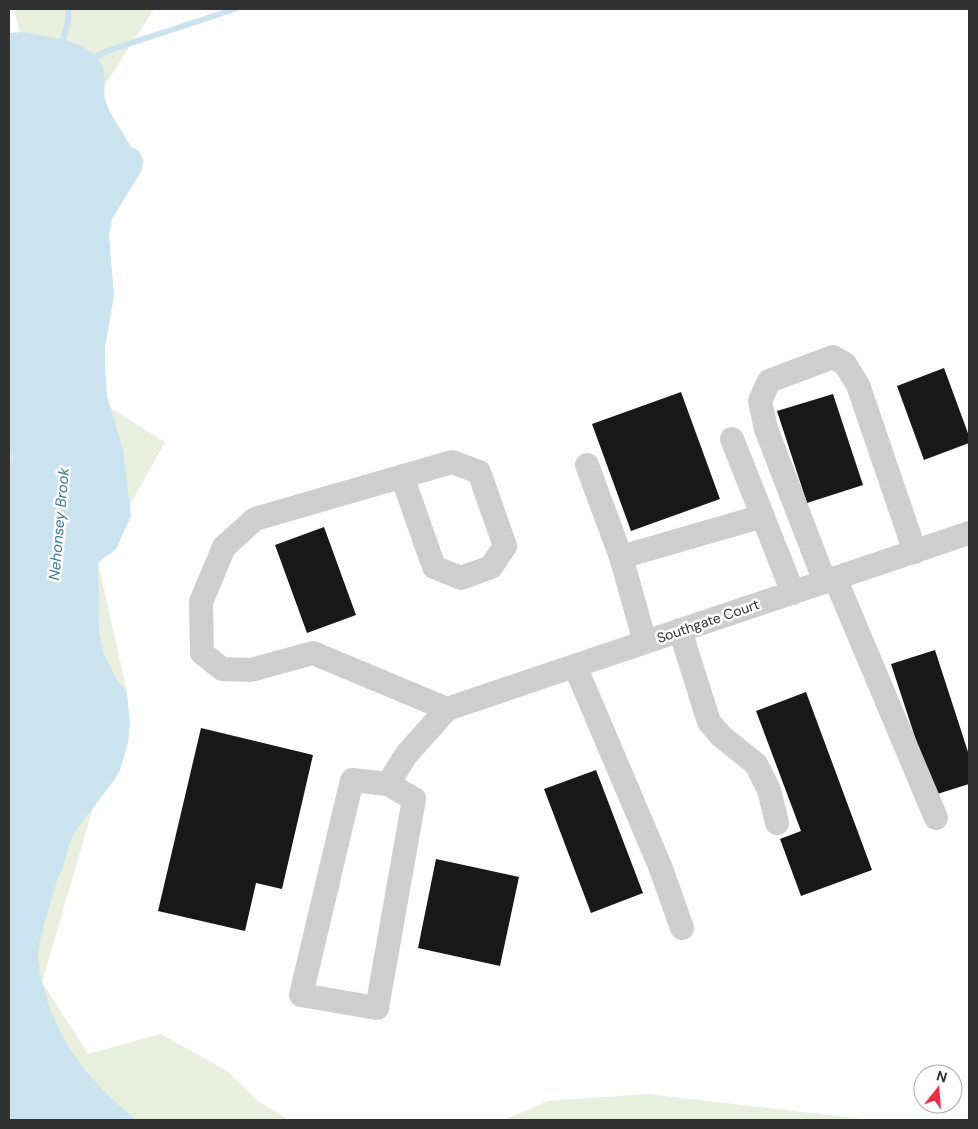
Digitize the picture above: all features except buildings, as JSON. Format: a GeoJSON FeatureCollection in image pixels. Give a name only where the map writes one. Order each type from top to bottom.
{"type":"FeatureCollection","features":[{"type":"Feature","properties":{"kind":"street"},"geometry":{"type":"LineString","coordinates":[[915,552],[858,385],[845,364],[833,357],[770,381],[760,401],[766,429],[830,580],[936,818]]}},
{"type":"Feature","properties":{"kind":"street"},"geometry":{"type":"LineString","coordinates":[[732,439],[793,593]]}},
{"type":"Feature","properties":{"kind":"street"},"geometry":{"type":"LineString","coordinates":[[388,784],[406,756],[447,709],[313,653],[252,670],[222,669],[202,653],[201,602],[224,547],[255,519],[402,476],[452,462],[479,472],[505,546],[491,568],[461,578],[434,567],[402,476]]}},
{"type":"Feature","properties":{"kind":"street"},"geometry":{"type":"LineString","coordinates":[[587,465],[621,558],[645,642]]}},
{"type":"Feature","properties":{"kind":"street"},"geometry":{"type":"LineString","coordinates":[[621,558],[763,516]]}},
{"type":"Feature","properties":{"kind":"street","name":"Southgate Court"},"geometry":{"type":"LineString","coordinates":[[447,709],[969,533]]}},
{"type":"Feature","properties":{"kind":"street"},"geometry":{"type":"LineString","coordinates":[[680,630],[709,722],[721,736],[756,764],[769,790],[776,823]]}},
{"type":"Feature","properties":{"kind":"street"},"geometry":{"type":"LineString","coordinates":[[575,666],[653,849],[682,928]]}},
{"type":"Feature","properties":{"kind":"street"},"geometry":{"type":"LineString","coordinates":[[352,780],[388,784],[414,799],[377,1008],[301,996],[352,780]]}},
{"type":"Feature","properties":{"kind":"green space"},"geometry":{"type":"Polygon","coordinates":[[[14,9],[154,9],[82,120],[25,54],[14,9]]]}},
{"type":"Feature","properties":{"kind":"green space"},"geometry":{"type":"Polygon","coordinates":[[[9,353],[68,381],[165,442],[98,563],[127,692],[42,982],[88,1054],[161,1034],[227,1071],[258,1101],[289,1120],[9,1120],[9,353]]]}},
{"type":"Feature","properties":{"kind":"green space"},"geometry":{"type":"Polygon","coordinates":[[[647,1094],[870,1120],[504,1120],[548,1101],[647,1094]]]}},
{"type":"Feature","properties":{"kind":"water"},"geometry":{"type":"Polygon","coordinates":[[[21,32],[82,46],[100,61],[105,79],[104,96],[109,110],[131,147],[139,151],[143,160],[142,170],[112,219],[109,235],[114,296],[105,347],[107,396],[123,450],[131,516],[116,549],[98,563],[99,631],[104,655],[117,680],[127,692],[130,723],[128,743],[120,770],[73,834],[58,877],[41,936],[38,954],[41,978],[51,1012],[69,1047],[92,1078],[136,1120],[9,1120],[9,470],[12,455],[9,452],[9,33],[21,32]]]}},
{"type":"Feature","properties":{"kind":"waterway","name":"Nehonsey Brook"},"geometry":{"type":"LineString","coordinates":[[60,48],[65,34],[68,9]]}},
{"type":"Feature","properties":{"kind":"waterway"},"geometry":{"type":"LineString","coordinates":[[90,60],[107,51],[235,9]]}}]}
